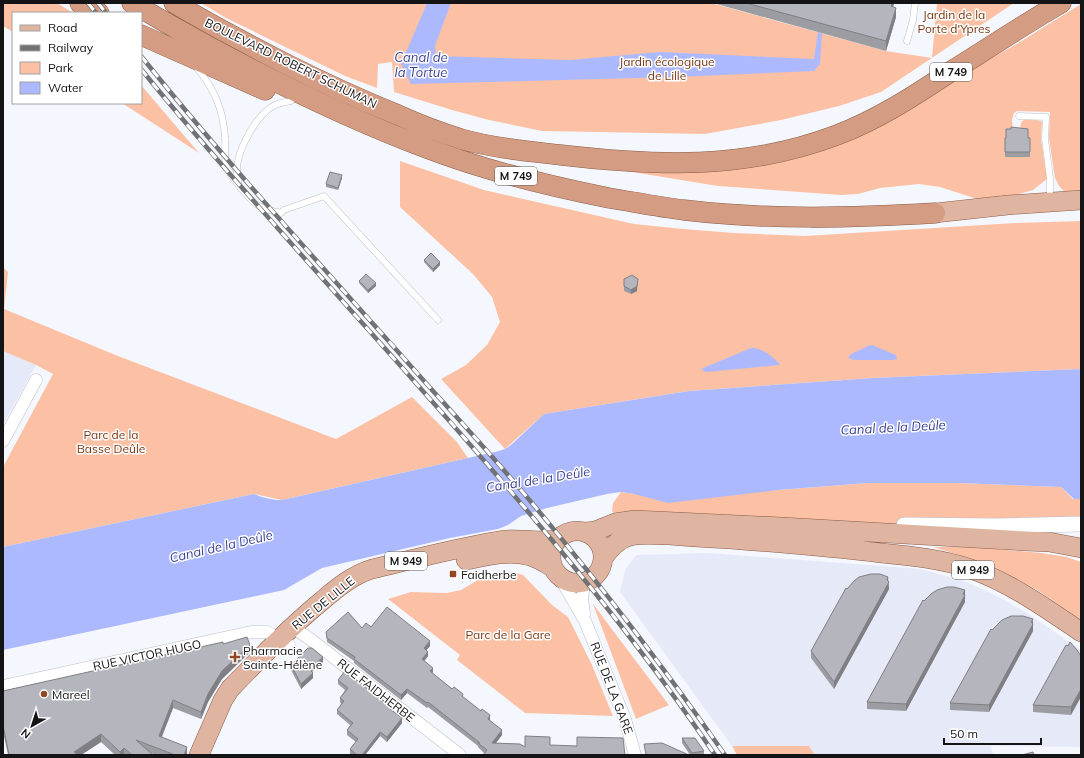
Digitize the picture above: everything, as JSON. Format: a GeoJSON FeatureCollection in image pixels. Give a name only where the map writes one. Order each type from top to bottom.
{"type":"FeatureCollection","features":[{"type":"Feature","properties":{"kind":"highway"},"geometry":{"type":"LineString","coordinates":[[80,3],[97,12]]}},
{"type":"Feature","properties":{"kind":"highway","name":"BOULEVARD ROBERT SCHUMAN"},"geometry":{"type":"LineString","coordinates":[[132,3],[232,59],[296,92],[367,124],[430,150],[535,181],[594,195],[680,210],[749,216],[802,218],[863,217],[935,213]]}},
{"type":"Feature","properties":{"kind":"highway","name":"BOULEVARD ROBERT SCHUMAN"},"geometry":{"type":"LineString","coordinates":[[174,3],[232,36],[322,82],[368,103],[454,137],[489,146],[532,152],[605,160],[662,164],[747,159],[796,149],[837,135],[866,122],[904,101],[1060,3]]}},
{"type":"Feature","properties":{"kind":"highway"},"geometry":{"type":"LineString","coordinates":[[142,35],[291,101],[379,136],[430,150]]}},
{"type":"Feature","properties":{"kind":"main road"},"geometry":{"type":"LineString","coordinates":[[935,213],[1008,205],[1081,200]]}},
{"type":"Feature","properties":{"kind":"main road","name":"M 749"},"geometry":{"type":"LineString","coordinates":[[935,213],[1081,209]]}},
{"type":"Feature","properties":{"kind":"main road"},"geometry":{"type":"LineString","coordinates":[[586,532],[595,531],[615,523],[634,520],[1025,540],[1049,542],[1081,548]]}},
{"type":"Feature","properties":{"kind":"main road"},"geometry":{"type":"LineString","coordinates":[[578,530],[586,532],[597,540],[602,549],[603,558],[601,566],[597,574],[589,580],[577,583],[569,582],[556,572],[550,560],[552,546],[562,534],[578,530]]}},
{"type":"Feature","properties":{"kind":"main road","name":"M 949"},"geometry":{"type":"LineString","coordinates":[[603,558],[612,546],[624,538],[653,534],[850,549],[929,558],[956,564],[1004,584],[1032,600],[1081,632]]}},
{"type":"Feature","properties":{"kind":"main road","name":"RUE DE LILLE"},"geometry":{"type":"LineString","coordinates":[[207,755],[230,706],[312,609],[338,587],[362,572],[460,548],[509,539],[544,541],[556,540]]}},
{"type":"Feature","properties":{"kind":"main road","name":"RUE DE LILLE"},"geometry":{"type":"LineString","coordinates":[[199,755],[226,694],[290,636],[345,596],[366,583],[376,579],[463,560],[504,554],[521,554],[530,556],[556,572]]}},
{"type":"Feature","properties":{"kind":"street"},"geometry":{"type":"LineString","coordinates":[[1019,28],[1050,3]]}},
{"type":"Feature","properties":{"kind":"street"},"geometry":{"type":"LineString","coordinates":[[3,441],[36,380]]}},
{"type":"Feature","properties":{"kind":"street"},"geometry":{"type":"LineString","coordinates":[[781,527],[834,525],[997,526],[1081,524]]}},
{"type":"Feature","properties":{"kind":"street","name":"RUE DE LA GARE"},"geometry":{"type":"LineString","coordinates":[[556,572],[585,621],[624,713],[635,755]]}},
{"type":"Feature","properties":{"kind":"street","name":"RUE DE LA GARE"},"geometry":{"type":"LineString","coordinates":[[584,582],[582,599],[585,621]]}},
{"type":"Feature","properties":{"kind":"street","name":"RUE VICTOR HUGO"},"geometry":{"type":"LineString","coordinates":[[3,686],[250,632],[267,632],[290,636]]}},
{"type":"Feature","properties":{"kind":"street","name":"RUE FAIDHERBE"},"geometry":{"type":"LineString","coordinates":[[290,636],[460,755]]}},
{"type":"Feature","properties":{"kind":"lane"},"geometry":{"type":"LineString","coordinates":[[907,41],[913,20],[915,3]]}},
{"type":"Feature","properties":{"kind":"lane"},"geometry":{"type":"LineString","coordinates":[[184,54],[203,76],[214,93],[225,130],[226,165],[239,186],[254,204],[268,211],[280,214],[284,210],[324,196],[438,320]]}},
{"type":"Feature","properties":{"kind":"lane"},"geometry":{"type":"LineString","coordinates":[[239,186],[237,169],[239,156],[243,145],[257,121],[273,106],[281,102],[291,101]]}},
{"type":"Feature","properties":{"kind":"lane"},"geometry":{"type":"LineString","coordinates":[[1019,116],[1046,116],[1045,139],[1050,178],[1050,202]]}},
{"type":"Feature","properties":{"kind":"shaded area"},"geometry":{"type":"Polygon","coordinates":[[[3,351],[36,365],[3,425],[3,351]]]}},
{"type":"Feature","properties":{"kind":"shaded area"},"geometry":{"type":"Polygon","coordinates":[[[709,553],[921,569],[964,581],[997,596],[1027,613],[1081,650],[1081,747],[991,746],[993,755],[815,755],[809,746],[732,746],[620,592],[625,570],[636,555],[709,553]]]}},
{"type":"Feature","properties":{"kind":"green space"},"geometry":{"type":"Polygon","coordinates":[[[3,3],[57,3],[71,12],[12,12],[12,31],[3,26],[3,3]]]}},
{"type":"Feature","properties":{"kind":"green space","name":"Jardin écologique de Lille"},"geometry":{"type":"Polygon","coordinates":[[[201,3],[711,3],[886,51],[932,58],[881,92],[839,106],[781,120],[705,134],[542,131],[489,120],[394,92],[392,62],[378,64],[377,88],[345,76],[226,18],[201,3]]]}},
{"type":"Feature","properties":{"kind":"green space","name":"Jardin de la Porte d'Ypres"},"geometry":{"type":"Polygon","coordinates":[[[937,3],[1014,3],[932,58],[937,3]]]}},
{"type":"Feature","properties":{"kind":"green space"},"geometry":{"type":"Polygon","coordinates":[[[1081,4],[1081,192],[1065,192],[1059,186],[1055,178],[1049,138],[1050,112],[1017,111],[1014,113],[1012,119],[1013,132],[1020,132],[1021,124],[1025,120],[1036,120],[1042,122],[1041,139],[1047,179],[1033,190],[1013,196],[977,199],[940,187],[919,184],[880,188],[858,194],[841,195],[718,186],[626,171],[771,162],[956,78],[1020,42],[1081,4]]]}},
{"type":"Feature","properties":{"kind":"green space"},"geometry":{"type":"Polygon","coordinates":[[[142,86],[199,153],[124,104],[142,104],[142,86]]]}},
{"type":"Feature","properties":{"kind":"green space"},"geometry":{"type":"Polygon","coordinates":[[[400,161],[484,190],[634,224],[683,229],[805,236],[1015,223],[1081,221],[1081,369],[873,378],[689,391],[544,414],[505,449],[441,379],[466,365],[487,345],[500,322],[492,297],[473,274],[400,207],[400,161]]]}},
{"type":"Feature","properties":{"kind":"green space","name":"Parc de la Basse Deûle"},"geometry":{"type":"Polygon","coordinates":[[[3,267],[8,272],[4,309],[118,356],[336,439],[412,397],[457,442],[468,458],[282,500],[254,494],[3,547],[3,467],[53,374],[3,351],[3,267]]]}},
{"type":"Feature","properties":{"kind":"green space"},"geometry":{"type":"Polygon","coordinates":[[[868,483],[957,483],[1061,487],[1073,499],[1081,499],[1081,524],[897,525],[616,516],[612,511],[613,503],[621,492],[634,494],[778,490],[868,483]]]}},
{"type":"Feature","properties":{"kind":"green space"},"geometry":{"type":"Polygon","coordinates":[[[933,547],[974,547],[1041,553],[1067,557],[1081,562],[1081,620],[1037,590],[988,564],[933,547]]]}},
{"type":"Feature","properties":{"kind":"green space","name":"Parc de la Gare"},"geometry":{"type":"Polygon","coordinates":[[[513,572],[523,575],[552,605],[568,617],[592,665],[613,716],[525,713],[457,660],[460,655],[388,599],[411,592],[447,593],[461,590],[488,574],[513,572]]]}},
{"type":"Feature","properties":{"kind":"green space"},"geometry":{"type":"Polygon","coordinates":[[[593,604],[669,705],[636,719],[593,604]]]}},
{"type":"Feature","properties":{"kind":"green space"},"geometry":{"type":"Polygon","coordinates":[[[732,746],[809,746],[815,755],[737,755],[732,746]]]}},
{"type":"Feature","properties":{"kind":"water","name":"Canal de la Tortue"},"geometry":{"type":"Polygon","coordinates":[[[427,3],[451,3],[435,46],[436,56],[569,60],[660,52],[814,59],[818,32],[822,34],[820,64],[814,71],[676,77],[411,84],[401,64],[427,3]]]}},
{"type":"Feature","properties":{"kind":"water"},"geometry":{"type":"Polygon","coordinates":[[[870,345],[896,355],[897,359],[854,360],[848,358],[851,354],[870,345]]]}},
{"type":"Feature","properties":{"kind":"water"},"geometry":{"type":"Polygon","coordinates":[[[751,348],[763,351],[780,364],[706,372],[701,369],[751,348]]]}},
{"type":"Feature","properties":{"kind":"water","name":"Canal de la Deûle"},"geometry":{"type":"Polygon","coordinates":[[[1081,369],[1081,499],[1074,499],[1061,487],[957,483],[868,483],[778,490],[668,503],[621,492],[547,508],[521,516],[508,525],[498,529],[450,538],[322,568],[284,590],[3,650],[3,547],[254,494],[275,500],[282,500],[499,451],[511,445],[544,414],[689,391],[873,378],[1081,369]]]}},
{"type":"Feature","properties":{"kind":"building"},"geometry":{"type":"Polygon","coordinates":[[[746,3],[892,3],[891,6],[896,8],[886,41],[746,3]]]}},
{"type":"Feature","properties":{"kind":"building"},"geometry":{"type":"Polygon","coordinates":[[[1011,127],[1028,129],[1028,138],[1030,138],[1030,152],[1005,152],[1006,129],[1011,129],[1011,127]]]}},
{"type":"Feature","properties":{"kind":"building"},"geometry":{"type":"Polygon","coordinates":[[[330,172],[342,175],[338,188],[326,184],[330,172]]]}},
{"type":"Feature","properties":{"kind":"building"},"geometry":{"type":"Polygon","coordinates":[[[431,253],[440,262],[433,269],[424,260],[431,253]]]}},
{"type":"Feature","properties":{"kind":"building"},"geometry":{"type":"Polygon","coordinates":[[[366,274],[376,283],[368,290],[359,281],[366,274]]]}},
{"type":"Feature","properties":{"kind":"building"},"geometry":{"type":"Polygon","coordinates":[[[632,275],[638,279],[637,286],[631,290],[624,286],[624,279],[632,275]]]}},
{"type":"Feature","properties":{"kind":"building"},"geometry":{"type":"Polygon","coordinates":[[[871,574],[880,574],[888,577],[887,580],[889,582],[834,682],[811,651],[846,588],[847,589],[859,577],[871,574]]]}},
{"type":"Feature","properties":{"kind":"building"},"geometry":{"type":"Polygon","coordinates":[[[947,587],[965,590],[963,594],[965,595],[906,704],[867,702],[923,600],[924,601],[937,590],[947,587]]]}},
{"type":"Feature","properties":{"kind":"building"},"geometry":{"type":"Polygon","coordinates":[[[387,607],[430,641],[424,648],[428,652],[422,659],[433,668],[430,671],[452,689],[454,687],[463,694],[462,696],[481,711],[482,709],[490,715],[488,719],[502,730],[492,743],[520,744],[525,747],[525,736],[550,737],[550,745],[577,746],[577,737],[623,738],[625,755],[483,755],[487,750],[478,743],[480,743],[428,702],[427,703],[407,689],[401,695],[354,659],[355,657],[327,638],[326,632],[348,612],[362,628],[366,623],[371,627],[387,607]]]}},
{"type":"Feature","properties":{"kind":"building"},"geometry":{"type":"Polygon","coordinates":[[[1011,616],[1023,616],[1033,619],[1031,622],[1033,624],[989,705],[950,703],[991,629],[992,630],[1002,620],[1011,616]]]}},
{"type":"Feature","properties":{"kind":"building"},"geometry":{"type":"Polygon","coordinates":[[[247,637],[250,645],[222,671],[208,694],[201,712],[173,700],[159,736],[187,747],[184,755],[175,755],[136,740],[153,755],[132,755],[124,748],[120,752],[101,734],[74,752],[78,755],[9,755],[3,725],[3,691],[223,642],[223,644],[247,637]]]}},
{"type":"Feature","properties":{"kind":"building"},"geometry":{"type":"Polygon","coordinates":[[[1070,642],[1081,656],[1081,689],[1071,707],[1033,705],[1066,645],[1068,646],[1070,642]]]}},
{"type":"Feature","properties":{"kind":"building"},"geometry":{"type":"Polygon","coordinates":[[[308,648],[312,648],[323,657],[309,669],[313,673],[301,684],[291,665],[308,648]]]}},
{"type":"Feature","properties":{"kind":"building"},"geometry":{"type":"Polygon","coordinates":[[[345,671],[392,707],[390,709],[402,718],[387,737],[380,732],[362,755],[357,755],[350,749],[358,739],[347,730],[353,723],[337,710],[344,701],[340,698],[348,688],[338,680],[345,671]]]}},
{"type":"Feature","properties":{"kind":"building"},"geometry":{"type":"Polygon","coordinates":[[[682,738],[695,738],[704,751],[692,753],[682,738]]]}},
{"type":"Feature","properties":{"kind":"building"},"geometry":{"type":"Polygon","coordinates":[[[662,743],[689,755],[646,755],[644,744],[662,743]]]}},
{"type":"Feature","properties":{"kind":"building"},"geometry":{"type":"Polygon","coordinates":[[[1033,752],[1034,755],[1022,755],[1033,752]]]}},
{"type":"Feature","properties":{"kind":"railway"},"geometry":{"type":"LineString","coordinates":[[88,3],[95,12]]}},
{"type":"Feature","properties":{"kind":"railway"},"geometry":{"type":"LineString","coordinates":[[98,3],[105,12]]}},
{"type":"Feature","properties":{"kind":"railway"},"geometry":{"type":"LineString","coordinates":[[142,57],[248,184],[488,452],[548,522],[651,653],[725,755]]}},
{"type":"Feature","properties":{"kind":"railway"},"geometry":{"type":"LineString","coordinates":[[142,70],[222,166],[519,501],[620,625],[669,689],[715,755]]}},
{"type":"Feature","properties":{"kind":"place","name":"Faidherbe"},"geometry":{"type":"Point","coordinates":[453,574]}},
{"type":"Feature","properties":{"kind":"place","name":"Pharmacie Sainte-Hélène"},"geometry":{"type":"Point","coordinates":[235,657]}},
{"type":"Feature","properties":{"kind":"place","name":"Mareel"},"geometry":{"type":"Point","coordinates":[44,694]}}]}
